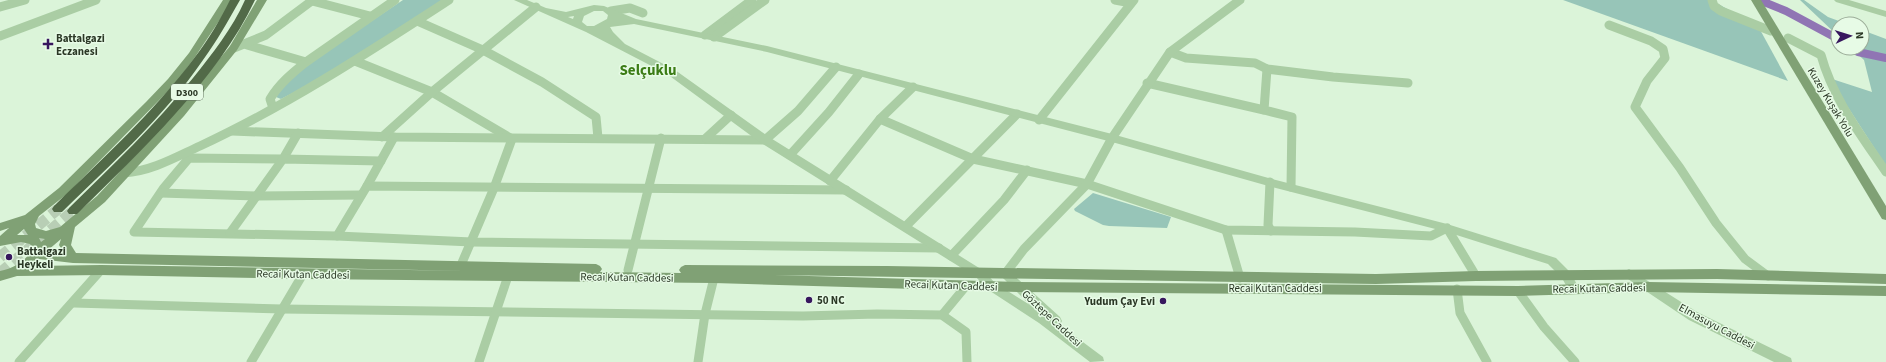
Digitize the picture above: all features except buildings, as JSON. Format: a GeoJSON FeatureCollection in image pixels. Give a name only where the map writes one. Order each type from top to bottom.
{"type":"FeatureCollection","features":[{"type":"Feature","properties":{"kind":"highway","name":"D300"},"geometry":{"type":"LineString","coordinates":[[58,208],[148,119],[179,84],[200,57],[235,0]]}},
{"type":"Feature","properties":{"kind":"highway","name":"D300"},"geometry":{"type":"LineString","coordinates":[[74,218],[111,174],[178,104],[226,42],[244,14],[250,0]]}},
{"type":"Feature","properties":{"kind":"main road"},"geometry":{"type":"LineString","coordinates":[[2,240],[63,192],[172,81],[209,31],[228,0]]}},
{"type":"Feature","properties":{"kind":"main road"},"geometry":{"type":"LineString","coordinates":[[38,213],[30,222],[29,228],[32,232],[38,234],[55,233],[101,199],[180,114],[234,48],[262,0]]}},
{"type":"Feature","properties":{"kind":"main road","name":"Kuzey Kuşak Yolu"},"geometry":{"type":"LineString","coordinates":[[1763,5],[1886,205]]}},
{"type":"Feature","properties":{"kind":"main road","name":"Kuzey Kuşak Yolu"},"geometry":{"type":"LineString","coordinates":[[1763,5],[1886,216]]}},
{"type":"Feature","properties":{"kind":"main road"},"geometry":{"type":"LineString","coordinates":[[0,227],[38,213]]}},
{"type":"Feature","properties":{"kind":"main road"},"geometry":{"type":"LineString","coordinates":[[0,283],[8,274],[26,265],[74,218]]}},
{"type":"Feature","properties":{"kind":"main road"},"geometry":{"type":"LineString","coordinates":[[73,258],[65,245],[74,218]]}},
{"type":"Feature","properties":{"kind":"main road"},"geometry":{"type":"LineString","coordinates":[[2,240],[31,238],[36,242],[37,253]]}},
{"type":"Feature","properties":{"kind":"main road","name":"Recai Kutan Caddesi"},"geometry":{"type":"LineString","coordinates":[[37,253],[73,258],[461,265],[628,270],[887,271],[980,274],[1376,279],[1476,276],[1717,274],[1886,279]]}},
{"type":"Feature","properties":{"kind":"main road","name":"Recai Kutan Caddesi"},"geometry":{"type":"LineString","coordinates":[[8,274],[101,270],[303,274],[714,278],[1019,287],[1518,290],[1649,286],[1886,291]]}},
{"type":"Feature","properties":{"kind":"street"},"geometry":{"type":"LineString","coordinates":[[0,7],[25,0]]}},
{"type":"Feature","properties":{"kind":"street"},"geometry":{"type":"LineString","coordinates":[[0,36],[96,0]]}},
{"type":"Feature","properties":{"kind":"street"},"geometry":{"type":"LineString","coordinates":[[234,48],[247,45],[289,19],[313,0],[370,16]]}},
{"type":"Feature","properties":{"kind":"street"},"geometry":{"type":"LineString","coordinates":[[273,108],[270,99],[288,76],[370,16],[395,0]]}},
{"type":"Feature","properties":{"kind":"street"},"geometry":{"type":"LineString","coordinates":[[124,173],[138,172],[157,166],[232,131],[356,61],[449,0]]}},
{"type":"Feature","properties":{"kind":"street"},"geometry":{"type":"LineString","coordinates":[[519,0],[590,30],[671,72],[765,140],[906,226],[980,274],[991,286],[1043,319],[1098,361]]}},
{"type":"Feature","properties":{"kind":"street"},"geometry":{"type":"LineString","coordinates":[[578,25],[577,19],[595,0]]}},
{"type":"Feature","properties":{"kind":"street"},"geometry":{"type":"LineString","coordinates":[[602,0],[610,12],[612,20],[607,25]]}},
{"type":"Feature","properties":{"kind":"street"},"geometry":{"type":"LineString","coordinates":[[709,36],[752,0]]}},
{"type":"Feature","properties":{"kind":"street"},"geometry":{"type":"LineString","coordinates":[[709,36],[765,0]]}},
{"type":"Feature","properties":{"kind":"street"},"geometry":{"type":"LineString","coordinates":[[1115,0],[1133,1]]}},
{"type":"Feature","properties":{"kind":"street"},"geometry":{"type":"LineString","coordinates":[[1005,274],[1024,249],[1087,184],[1112,138],[1170,52],[1240,0]]}},
{"type":"Feature","properties":{"kind":"street"},"geometry":{"type":"LineString","coordinates":[[1712,0],[1714,6],[1721,11],[1771,31]]}},
{"type":"Feature","properties":{"kind":"street"},"geometry":{"type":"LineString","coordinates":[[1839,0],[1886,14]]}},
{"type":"Feature","properties":{"kind":"street"},"geometry":{"type":"LineString","coordinates":[[1039,120],[1133,1]]}},
{"type":"Feature","properties":{"kind":"street"},"geometry":{"type":"LineString","coordinates":[[540,8],[566,15],[598,8],[634,21],[709,36],[836,67],[1112,138],[1270,182],[1448,228],[1552,261],[1566,275],[1573,288]]}},
{"type":"Feature","properties":{"kind":"street"},"geometry":{"type":"LineString","coordinates":[[382,137],[432,92],[483,50],[540,8]]}},
{"type":"Feature","properties":{"kind":"street"},"geometry":{"type":"LineString","coordinates":[[610,12],[630,8],[643,14]]}},
{"type":"Feature","properties":{"kind":"street"},"geometry":{"type":"LineString","coordinates":[[417,21],[483,50],[542,82],[596,117],[598,138]]}},
{"type":"Feature","properties":{"kind":"street"},"geometry":{"type":"LineString","coordinates":[[590,30],[607,25],[634,21]]}},
{"type":"Feature","properties":{"kind":"street"},"geometry":{"type":"LineString","coordinates":[[607,25],[609,34],[622,46]]}},
{"type":"Feature","properties":{"kind":"street"},"geometry":{"type":"LineString","coordinates":[[1609,25],[1651,41],[1663,49],[1665,58],[1650,74],[1640,93],[1635,107],[1680,168],[1716,223],[1745,258],[1768,276]]}},
{"type":"Feature","properties":{"kind":"street"},"geometry":{"type":"LineString","coordinates":[[1788,38],[1821,55],[1825,71],[1835,92],[1886,172]]}},
{"type":"Feature","properties":{"kind":"street"},"geometry":{"type":"LineString","coordinates":[[247,45],[306,62]]}},
{"type":"Feature","properties":{"kind":"street"},"geometry":{"type":"LineString","coordinates":[[1170,52],[1186,58],[1254,63],[1267,68],[1333,77],[1408,83]]}},
{"type":"Feature","properties":{"kind":"street"},"geometry":{"type":"LineString","coordinates":[[356,61],[432,92],[512,139]]}},
{"type":"Feature","properties":{"kind":"street"},"geometry":{"type":"LineString","coordinates":[[232,131],[382,137],[512,139],[706,138],[765,140],[798,111],[836,67]]}},
{"type":"Feature","properties":{"kind":"street"},"geometry":{"type":"LineString","coordinates":[[1264,110],[1267,68]]}},
{"type":"Feature","properties":{"kind":"street"},"geometry":{"type":"LineString","coordinates":[[790,156],[829,112],[859,74]]}},
{"type":"Feature","properties":{"kind":"street"},"geometry":{"type":"LineString","coordinates":[[1148,84],[1292,117],[1291,187]]}},
{"type":"Feature","properties":{"kind":"street"},"geometry":{"type":"LineString","coordinates":[[830,181],[880,120],[913,87]]}},
{"type":"Feature","properties":{"kind":"street"},"geometry":{"type":"LineString","coordinates":[[906,226],[1017,114]]}},
{"type":"Feature","properties":{"kind":"street"},"geometry":{"type":"LineString","coordinates":[[706,138],[731,115]]}},
{"type":"Feature","properties":{"kind":"street"},"geometry":{"type":"LineString","coordinates":[[880,120],[973,159],[1087,184],[1226,230],[1271,232],[1355,232],[1431,236],[1448,228]]}},
{"type":"Feature","properties":{"kind":"street"},"geometry":{"type":"LineString","coordinates":[[230,233],[283,159],[298,133]]}},
{"type":"Feature","properties":{"kind":"street"},"geometry":{"type":"LineString","coordinates":[[337,236],[394,137]]}},
{"type":"Feature","properties":{"kind":"street"},"geometry":{"type":"LineString","coordinates":[[628,270],[661,138]]}},
{"type":"Feature","properties":{"kind":"street"},"geometry":{"type":"LineString","coordinates":[[461,265],[494,188],[512,139]]}},
{"type":"Feature","properties":{"kind":"street"},"geometry":{"type":"LineString","coordinates":[[381,161],[189,158],[161,193],[134,232],[337,236],[472,242],[939,248]]}},
{"type":"Feature","properties":{"kind":"street"},"geometry":{"type":"LineString","coordinates":[[952,256],[978,226],[1004,200],[1027,170]]}},
{"type":"Feature","properties":{"kind":"street"},"geometry":{"type":"LineString","coordinates":[[1270,182],[1268,225],[1271,232]]}},
{"type":"Feature","properties":{"kind":"street"},"geometry":{"type":"LineString","coordinates":[[367,186],[846,190]]}},
{"type":"Feature","properties":{"kind":"street"},"geometry":{"type":"LineString","coordinates":[[161,193],[257,196],[361,195]]}},
{"type":"Feature","properties":{"kind":"street"},"geometry":{"type":"LineString","coordinates":[[1448,228],[1476,276]]}},
{"type":"Feature","properties":{"kind":"street"},"geometry":{"type":"LineString","coordinates":[[1226,230],[1240,278]]}},
{"type":"Feature","properties":{"kind":"street"},"geometry":{"type":"LineString","coordinates":[[19,362],[74,303],[101,270]]}},
{"type":"Feature","properties":{"kind":"street"},"geometry":{"type":"LineString","coordinates":[[252,362],[303,274]]}},
{"type":"Feature","properties":{"kind":"street","name":"Göztepe Caddesi"},"geometry":{"type":"LineString","coordinates":[[1005,274],[1098,361]]}},
{"type":"Feature","properties":{"kind":"street","name":"Elmasuyu Caddesi"},"geometry":{"type":"LineString","coordinates":[[1629,274],[1693,316],[1786,362]]}},
{"type":"Feature","properties":{"kind":"street"},"geometry":{"type":"LineString","coordinates":[[479,362],[508,276]]}},
{"type":"Feature","properties":{"kind":"street"},"geometry":{"type":"LineString","coordinates":[[698,362],[705,314],[714,278]]}},
{"type":"Feature","properties":{"kind":"street"},"geometry":{"type":"LineString","coordinates":[[942,315],[966,286]]}},
{"type":"Feature","properties":{"kind":"street"},"geometry":{"type":"LineString","coordinates":[[1458,289],[1460,313],[1488,362]]}},
{"type":"Feature","properties":{"kind":"street"},"geometry":{"type":"LineString","coordinates":[[1518,290],[1544,327],[1575,362]]}},
{"type":"Feature","properties":{"kind":"street"},"geometry":{"type":"LineString","coordinates":[[74,303],[282,309],[942,315],[966,332],[967,362]]}},
{"type":"Feature","properties":{"kind":"shaded area"},"geometry":{"type":"Polygon","coordinates":[[[403,0],[445,0],[330,74],[281,99],[276,97],[290,78],[403,0]]]}},
{"type":"Feature","properties":{"kind":"shaded area"},"geometry":{"type":"Polygon","coordinates":[[[1563,0],[1711,0],[1758,26],[1788,81],[1563,0]]]}},
{"type":"Feature","properties":{"kind":"shaded area"},"geometry":{"type":"Polygon","coordinates":[[[1800,0],[1804,0],[1830,18],[1830,28],[1800,0]]]}},
{"type":"Feature","properties":{"kind":"shaded area"},"geometry":{"type":"Polygon","coordinates":[[[1870,33],[1886,39],[1886,166],[1829,78],[1872,92],[1864,60],[1860,56],[1870,56],[1870,33]]]}},
{"type":"Feature","properties":{"kind":"shaded area"},"geometry":{"type":"Polygon","coordinates":[[[1093,193],[1171,217],[1167,228],[1103,225],[1075,211],[1074,209],[1093,193]]]}},
{"type":"Feature","properties":{"kind":"waterway"},"geometry":{"type":"LineString","coordinates":[[1759,0],[1786,11],[1830,35]]}},
{"type":"Feature","properties":{"kind":"waterway"},"geometry":{"type":"LineString","coordinates":[[1870,55],[1886,58]]}},
{"type":"Feature","properties":{"kind":"tunnel"},"geometry":{"type":"LineString","coordinates":[[0,257],[58,209]]}},
{"type":"Feature","properties":{"kind":"tunnel"},"geometry":{"type":"LineString","coordinates":[[0,273],[73,211]]}},
{"type":"Feature","properties":{"kind":"place","name":"Battalgazi Eczanesi"},"geometry":{"type":"Point","coordinates":[48,44]}},
{"type":"Feature","properties":{"kind":"place","name":"Battalgazi Heykeli"},"geometry":{"type":"Point","coordinates":[9,257]}},
{"type":"Feature","properties":{"kind":"place","name":"50 NC"},"geometry":{"type":"Point","coordinates":[809,300]}},
{"type":"Feature","properties":{"kind":"place","name":"Yudum Çay Evi"},"geometry":{"type":"Point","coordinates":[1163,301]}},
{"type":"Feature","properties":{"kind":"district","name":"Selçuklu"},"geometry":{"type":"Point","coordinates":[648,70]}}]}
